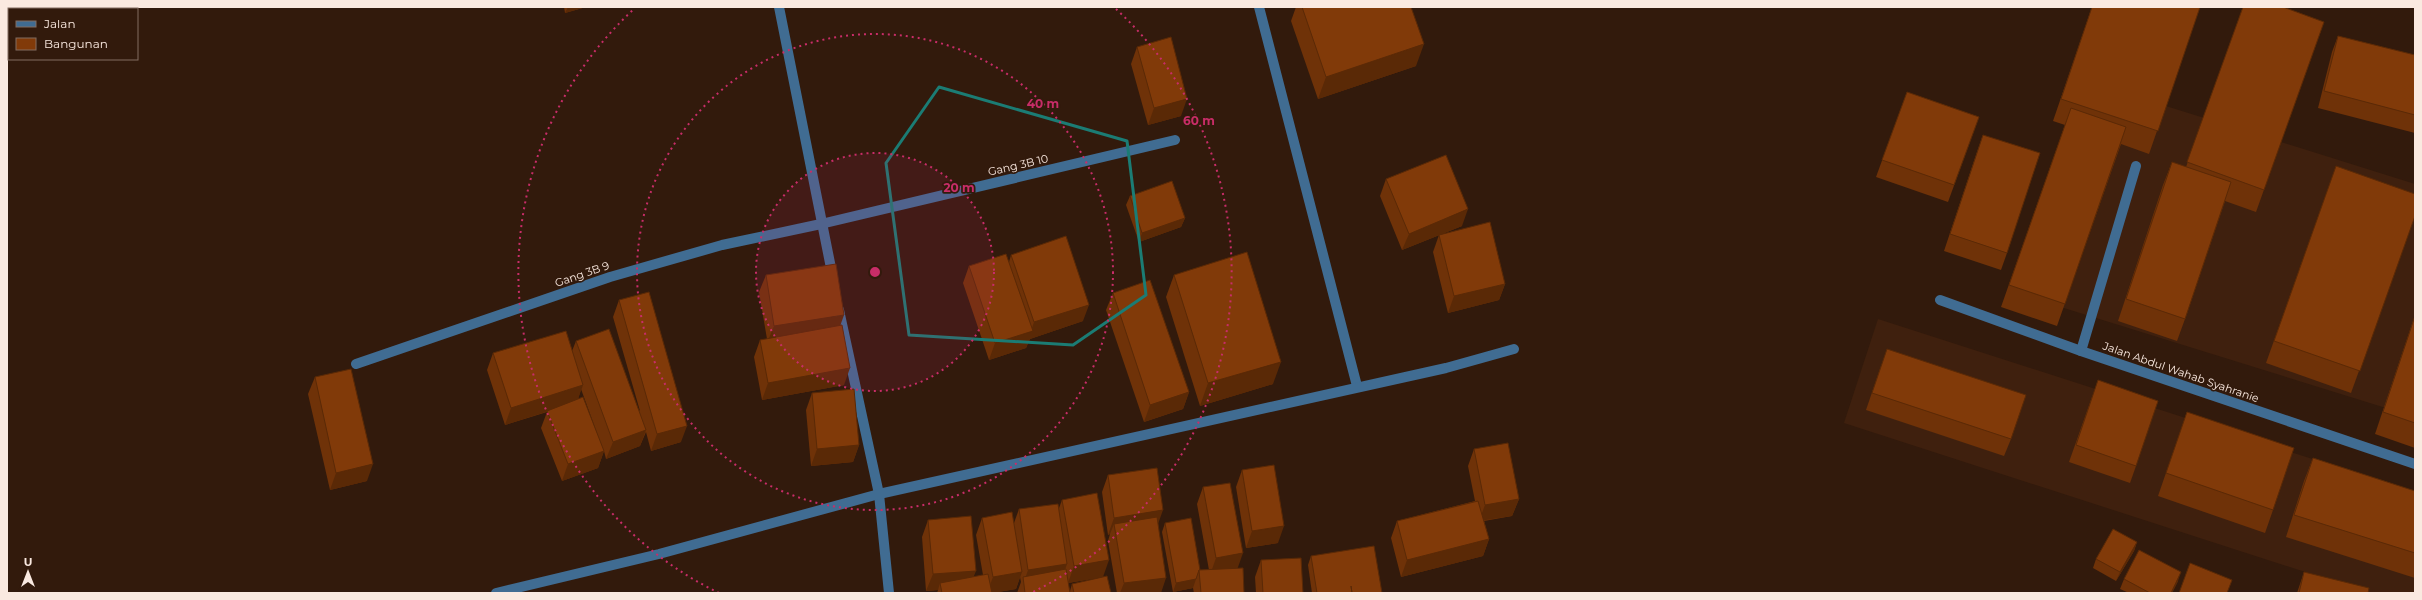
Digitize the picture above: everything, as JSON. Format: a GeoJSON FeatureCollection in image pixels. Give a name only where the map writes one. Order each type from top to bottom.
{"type":"FeatureCollection","features":[{"type":"Feature","properties":{"kind":"street"},"geometry":{"type":"LineString","coordinates":[[779,7],[834,286]]}},
{"type":"Feature","properties":{"kind":"street"},"geometry":{"type":"LineString","coordinates":[[1259,7],[1358,386]]}},
{"type":"Feature","properties":{"kind":"street","name":"Gang 3B 10"},"geometry":{"type":"LineString","coordinates":[[821,224],[1175,140]]}},
{"type":"Feature","properties":{"kind":"street"},"geometry":{"type":"LineString","coordinates":[[2081,351],[2136,166]]}},
{"type":"Feature","properties":{"kind":"street","name":"Gang 3B 9"},"geometry":{"type":"LineString","coordinates":[[356,364],[610,277],[722,245],[821,224]]}},
{"type":"Feature","properties":{"kind":"street","name":"Jalan Abdul Wahab Syahranie"},"geometry":{"type":"LineString","coordinates":[[1940,300],[2081,351],[2415,464]]}},
{"type":"Feature","properties":{"kind":"street"},"geometry":{"type":"LineString","coordinates":[[838,301],[879,494],[889,593]]}},
{"type":"Feature","properties":{"kind":"street"},"geometry":{"type":"LineString","coordinates":[[496,593],[660,554],[879,494],[1358,386],[1446,368],[1514,349]]}},
{"type":"Feature","properties":{"kind":"highlighted area"},"geometry":{"type":"Polygon","coordinates":[[[939,87],[1127,141],[1146,295],[1073,345],[909,335],[886,163],[939,87]]]}},
{"type":"Feature","properties":{"kind":"shaded area"},"geometry":{"type":"Polygon","coordinates":[[[2118,91],[2415,184],[2415,417],[2051,304],[2118,91]]]}},
{"type":"Feature","properties":{"kind":"shaded area"},"geometry":{"type":"Polygon","coordinates":[[[1878,319],[2415,492],[2415,593],[2370,593],[1844,423],[1878,319]]]}},
{"type":"Feature","properties":{"kind":"building"},"geometry":{"type":"Polygon","coordinates":[[[1302,7],[1411,7],[1424,44],[1326,77],[1302,7]]]}},
{"type":"Feature","properties":{"kind":"building"},"geometry":{"type":"Polygon","coordinates":[[[2092,7],[2200,7],[2158,131],[2061,99],[2092,7]]]}},
{"type":"Feature","properties":{"kind":"building"},"geometry":{"type":"Polygon","coordinates":[[[2243,7],[2283,7],[2324,22],[2264,190],[2187,162],[2243,7]]]}},
{"type":"Feature","properties":{"kind":"building"},"geometry":{"type":"Polygon","coordinates":[[[2338,36],[2415,55],[2415,115],[2324,91],[2338,36]]]}},
{"type":"Feature","properties":{"kind":"building"},"geometry":{"type":"Polygon","coordinates":[[[1171,37],[1187,99],[1154,108],[1137,47],[1171,37]]]}},
{"type":"Feature","properties":{"kind":"building"},"geometry":{"type":"Polygon","coordinates":[[[1907,92],[1979,117],[1954,185],[1882,160],[1907,92]]]}},
{"type":"Feature","properties":{"kind":"building"},"geometry":{"type":"Polygon","coordinates":[[[2071,108],[2126,127],[2065,304],[2009,285],[2071,108]]]}},
{"type":"Feature","properties":{"kind":"building"},"geometry":{"type":"Polygon","coordinates":[[[1983,135],[2040,153],[2007,253],[1950,234],[1983,135]]]}},
{"type":"Feature","properties":{"kind":"building"},"geometry":{"type":"Polygon","coordinates":[[[1446,155],[1468,209],[1409,234],[1386,179],[1446,155]]]}},
{"type":"Feature","properties":{"kind":"building"},"geometry":{"type":"Polygon","coordinates":[[[2172,162],[2231,182],[2185,319],[2126,299],[2172,162]]]}},
{"type":"Feature","properties":{"kind":"building"},"geometry":{"type":"Polygon","coordinates":[[[2336,166],[2415,194],[2415,216],[2360,371],[2274,341],[2336,166]]]}},
{"type":"Feature","properties":{"kind":"building"},"geometry":{"type":"Polygon","coordinates":[[[1172,181],[1185,218],[1142,233],[1130,196],[1172,181]]]}},
{"type":"Feature","properties":{"kind":"building"},"geometry":{"type":"Polygon","coordinates":[[[1490,222],[1505,284],[1454,296],[1439,235],[1490,222]]]}},
{"type":"Feature","properties":{"kind":"building"},"geometry":{"type":"Polygon","coordinates":[[[1066,236],[1089,305],[1034,322],[1011,255],[1066,236]]]}},
{"type":"Feature","properties":{"kind":"building"},"geometry":{"type":"Polygon","coordinates":[[[1247,252],[1281,362],[1208,383],[1174,275],[1247,252]]]}},
{"type":"Feature","properties":{"kind":"building"},"geometry":{"type":"Polygon","coordinates":[[[1006,254],[1033,331],[995,343],[969,266],[1006,254]]]}},
{"type":"Feature","properties":{"kind":"building"},"geometry":{"type":"Polygon","coordinates":[[[836,264],[844,315],[774,326],[766,275],[836,264]]]}},
{"type":"Feature","properties":{"kind":"building"},"geometry":{"type":"Polygon","coordinates":[[[1150,280],[1189,392],[1150,405],[1113,293],[1150,280]]]}},
{"type":"Feature","properties":{"kind":"building"},"geometry":{"type":"Polygon","coordinates":[[[649,292],[687,426],[657,434],[619,300],[649,292]]]}},
{"type":"Feature","properties":{"kind":"building"},"geometry":{"type":"Polygon","coordinates":[[[2415,316],[2415,423],[2383,412],[2415,316]]]}},
{"type":"Feature","properties":{"kind":"building"},"geometry":{"type":"Polygon","coordinates":[[[842,325],[850,368],[768,383],[760,340],[842,325]]]}},
{"type":"Feature","properties":{"kind":"building"},"geometry":{"type":"Polygon","coordinates":[[[609,329],[646,430],[613,442],[576,341],[609,329]]]}},
{"type":"Feature","properties":{"kind":"building"},"geometry":{"type":"Polygon","coordinates":[[[566,331],[583,385],[511,408],[493,353],[566,331]]]}},
{"type":"Feature","properties":{"kind":"building"},"geometry":{"type":"Polygon","coordinates":[[[1887,349],[2026,395],[2011,439],[1872,393],[1887,349]]]}},
{"type":"Feature","properties":{"kind":"building"},"geometry":{"type":"Polygon","coordinates":[[[351,369],[373,464],[336,473],[315,377],[351,369]]]}},
{"type":"Feature","properties":{"kind":"building"},"geometry":{"type":"Polygon","coordinates":[[[2098,380],[2158,401],[2136,466],[2076,445],[2098,380]]]}},
{"type":"Feature","properties":{"kind":"building"},"geometry":{"type":"Polygon","coordinates":[[[854,389],[859,445],[817,449],[812,393],[854,389]]]}},
{"type":"Feature","properties":{"kind":"building"},"geometry":{"type":"Polygon","coordinates":[[[583,397],[604,451],[568,464],[547,411],[583,397]]]}},
{"type":"Feature","properties":{"kind":"building"},"geometry":{"type":"Polygon","coordinates":[[[2187,412],[2294,448],[2273,510],[2166,473],[2187,412]]]}},
{"type":"Feature","properties":{"kind":"building"},"geometry":{"type":"Polygon","coordinates":[[[1508,443],[1519,499],[1485,505],[1474,449],[1508,443]]]}},
{"type":"Feature","properties":{"kind":"building"},"geometry":{"type":"Polygon","coordinates":[[[2313,458],[2415,491],[2415,553],[2294,515],[2313,458]]]}},
{"type":"Feature","properties":{"kind":"building"},"geometry":{"type":"Polygon","coordinates":[[[1274,465],[1284,526],[1252,531],[1242,470],[1274,465]]]}},
{"type":"Feature","properties":{"kind":"building"},"geometry":{"type":"Polygon","coordinates":[[[1157,468],[1163,510],[1114,518],[1108,475],[1157,468]]]}},
{"type":"Feature","properties":{"kind":"building"},"geometry":{"type":"Polygon","coordinates":[[[1230,483],[1243,553],[1216,558],[1203,487],[1230,483]]]}},
{"type":"Feature","properties":{"kind":"building"},"geometry":{"type":"Polygon","coordinates":[[[1097,493],[1109,560],[1074,566],[1062,500],[1097,493]]]}},
{"type":"Feature","properties":{"kind":"building"},"geometry":{"type":"Polygon","coordinates":[[[1478,501],[1489,539],[1407,560],[1397,521],[1478,501]]]}},
{"type":"Feature","properties":{"kind":"building"},"geometry":{"type":"Polygon","coordinates":[[[1058,504],[1067,564],[1028,570],[1019,509],[1058,504]]]}},
{"type":"Feature","properties":{"kind":"building"},"geometry":{"type":"Polygon","coordinates":[[[1012,512],[1022,572],[993,577],[982,518],[1012,512]]]}},
{"type":"Feature","properties":{"kind":"building"},"geometry":{"type":"Polygon","coordinates":[[[971,516],[976,571],[933,574],[928,520],[971,516]]]}},
{"type":"Feature","properties":{"kind":"building"},"geometry":{"type":"Polygon","coordinates":[[[1157,517],[1166,578],[1124,583],[1114,524],[1157,517]]]}},
{"type":"Feature","properties":{"kind":"building"},"geometry":{"type":"Polygon","coordinates":[[[1191,518],[1200,570],[1196,579],[1176,583],[1165,523],[1191,518]]]}},
{"type":"Feature","properties":{"kind":"building"},"geometry":{"type":"Polygon","coordinates":[[[2113,529],[2137,542],[2120,572],[2096,559],[2113,529]]]}},
{"type":"Feature","properties":{"kind":"building"},"geometry":{"type":"Polygon","coordinates":[[[1374,546],[1382,593],[1317,593],[1311,556],[1374,546]]]}},
{"type":"Feature","properties":{"kind":"building"},"geometry":{"type":"Polygon","coordinates":[[[2139,550],[2181,572],[2171,593],[2150,593],[2124,579],[2139,550]]]}},
{"type":"Feature","properties":{"kind":"building"},"geometry":{"type":"Polygon","coordinates":[[[1301,558],[1303,593],[1263,593],[1261,560],[1301,558]]]}},
{"type":"Feature","properties":{"kind":"building"},"geometry":{"type":"Polygon","coordinates":[[[2190,563],[2232,580],[2227,593],[2179,593],[2190,563]]]}},
{"type":"Feature","properties":{"kind":"building"},"geometry":{"type":"Polygon","coordinates":[[[1243,568],[1244,593],[1201,593],[1199,570],[1243,568]]]}},
{"type":"Feature","properties":{"kind":"building"},"geometry":{"type":"Polygon","coordinates":[[[1066,569],[1070,593],[1025,593],[1023,577],[1066,569]]]}},
{"type":"Feature","properties":{"kind":"building"},"geometry":{"type":"Polygon","coordinates":[[[2304,572],[2369,588],[2368,593],[2299,593],[2304,572]]]}},
{"type":"Feature","properties":{"kind":"building"},"geometry":{"type":"Polygon","coordinates":[[[988,574],[992,593],[942,593],[940,583],[988,574]]]}},
{"type":"Feature","properties":{"kind":"building"},"geometry":{"type":"Polygon","coordinates":[[[1107,576],[1111,593],[1074,593],[1072,584],[1107,576]]]}}]}
